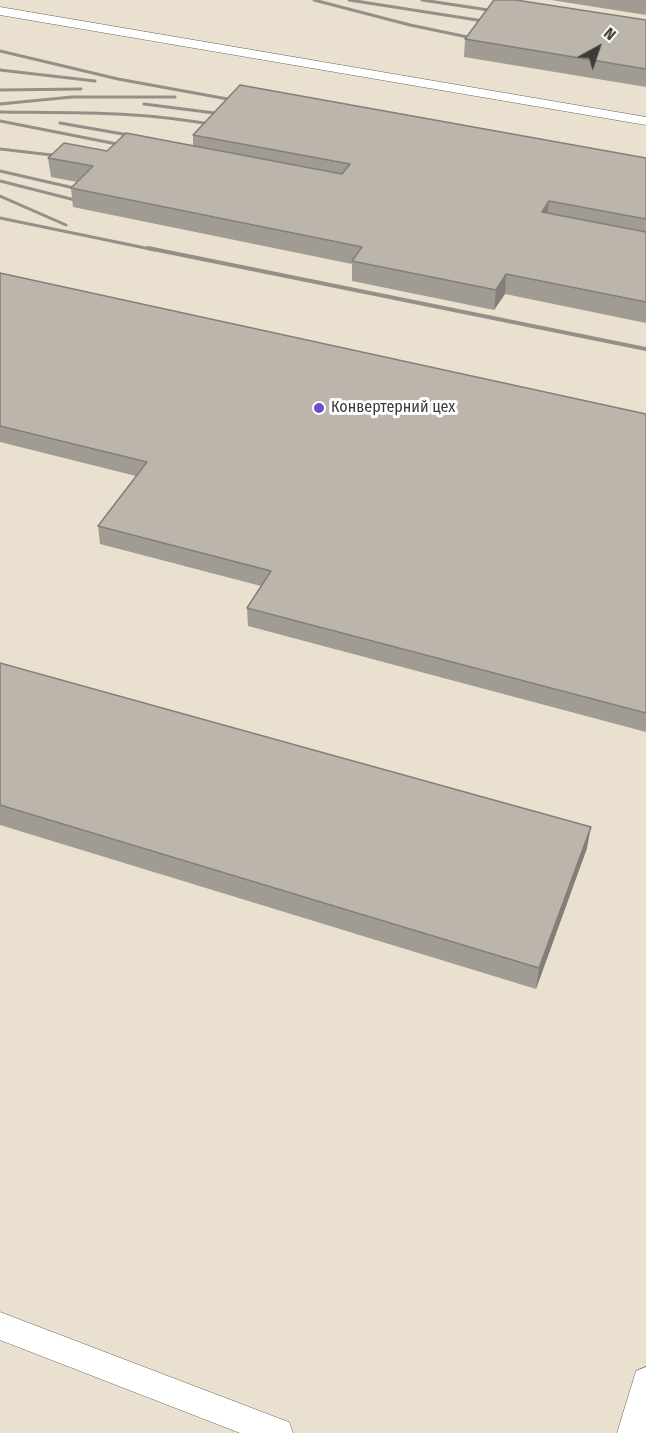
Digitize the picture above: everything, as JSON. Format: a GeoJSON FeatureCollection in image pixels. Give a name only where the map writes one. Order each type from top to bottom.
{"type":"FeatureCollection","features":[{"type":"Feature","properties":{"kind":"lane"},"geometry":{"type":"LineString","coordinates":[[0,11],[646,121]]}},
{"type":"Feature","properties":{"kind":"lane"},"geometry":{"type":"LineString","coordinates":[[0,1326],[278,1433]]}},
{"type":"Feature","properties":{"kind":"lane"},"geometry":{"type":"LineString","coordinates":[[633,1433],[645,1399]]}},
{"type":"Feature","properties":{"kind":"shaded area"},"geometry":{"type":"Polygon","coordinates":[[[0,0],[646,0],[646,1433],[0,1433],[0,0]]]}},
{"type":"Feature","properties":{"kind":"building"},"geometry":{"type":"Polygon","coordinates":[[[494,0],[516,0],[646,20],[646,69],[465,39],[494,0]]]}},
{"type":"Feature","properties":{"kind":"building"},"geometry":{"type":"Polygon","coordinates":[[[240,85],[646,158],[646,219],[549,201],[542,212],[646,232],[646,302],[506,274],[496,290],[352,261],[362,247],[71,188],[93,166],[48,158],[64,143],[107,151],[126,133],[342,174],[350,164],[193,135],[240,85]]]}},
{"type":"Feature","properties":{"kind":"building"},"geometry":{"type":"Polygon","coordinates":[[[0,273],[646,414],[646,713],[247,608],[271,571],[98,526],[147,462],[0,426],[0,273]]]}},
{"type":"Feature","properties":{"kind":"building"},"geometry":{"type":"Polygon","coordinates":[[[0,663],[591,827],[539,968],[0,805],[0,663]]]}},
{"type":"Feature","properties":{"kind":"railway"},"geometry":{"type":"LineString","coordinates":[[314,0],[410,25],[477,39]]}},
{"type":"Feature","properties":{"kind":"railway"},"geometry":{"type":"LineString","coordinates":[[349,0],[490,22]]}},
{"type":"Feature","properties":{"kind":"railway"},"geometry":{"type":"LineString","coordinates":[[422,0],[502,12]]}},
{"type":"Feature","properties":{"kind":"railway"},"geometry":{"type":"LineString","coordinates":[[0,51],[118,79],[244,102]]}},
{"type":"Feature","properties":{"kind":"railway"},"geometry":{"type":"LineString","coordinates":[[0,70],[95,81]]}},
{"type":"Feature","properties":{"kind":"railway"},"geometry":{"type":"LineString","coordinates":[[0,90],[81,89]]}},
{"type":"Feature","properties":{"kind":"railway"},"geometry":{"type":"LineString","coordinates":[[0,104],[72,97],[175,97]]}},
{"type":"Feature","properties":{"kind":"railway"},"geometry":{"type":"LineString","coordinates":[[144,104],[230,115]]}},
{"type":"Feature","properties":{"kind":"railway"},"geometry":{"type":"LineString","coordinates":[[0,112],[137,115],[219,126]]}},
{"type":"Feature","properties":{"kind":"railway"},"geometry":{"type":"LineString","coordinates":[[0,121],[132,147]]}},
{"type":"Feature","properties":{"kind":"railway"},"geometry":{"type":"LineString","coordinates":[[60,123],[140,137]]}},
{"type":"Feature","properties":{"kind":"railway"},"geometry":{"type":"LineString","coordinates":[[0,149],[69,157]]}},
{"type":"Feature","properties":{"kind":"railway"},"geometry":{"type":"LineString","coordinates":[[0,171],[87,191]]}},
{"type":"Feature","properties":{"kind":"railway"},"geometry":{"type":"LineString","coordinates":[[0,181],[79,201]]}},
{"type":"Feature","properties":{"kind":"railway"},"geometry":{"type":"LineString","coordinates":[[0,196],[66,225]]}},
{"type":"Feature","properties":{"kind":"railway"},"geometry":{"type":"LineString","coordinates":[[0,218],[155,250]]}},
{"type":"Feature","properties":{"kind":"railway"},"geometry":{"type":"LineString","coordinates":[[148,248],[646,349]]}},
{"type":"Feature","properties":{"kind":"place","name":"Конвертерний цех"},"geometry":{"type":"Point","coordinates":[319,408]}}]}
